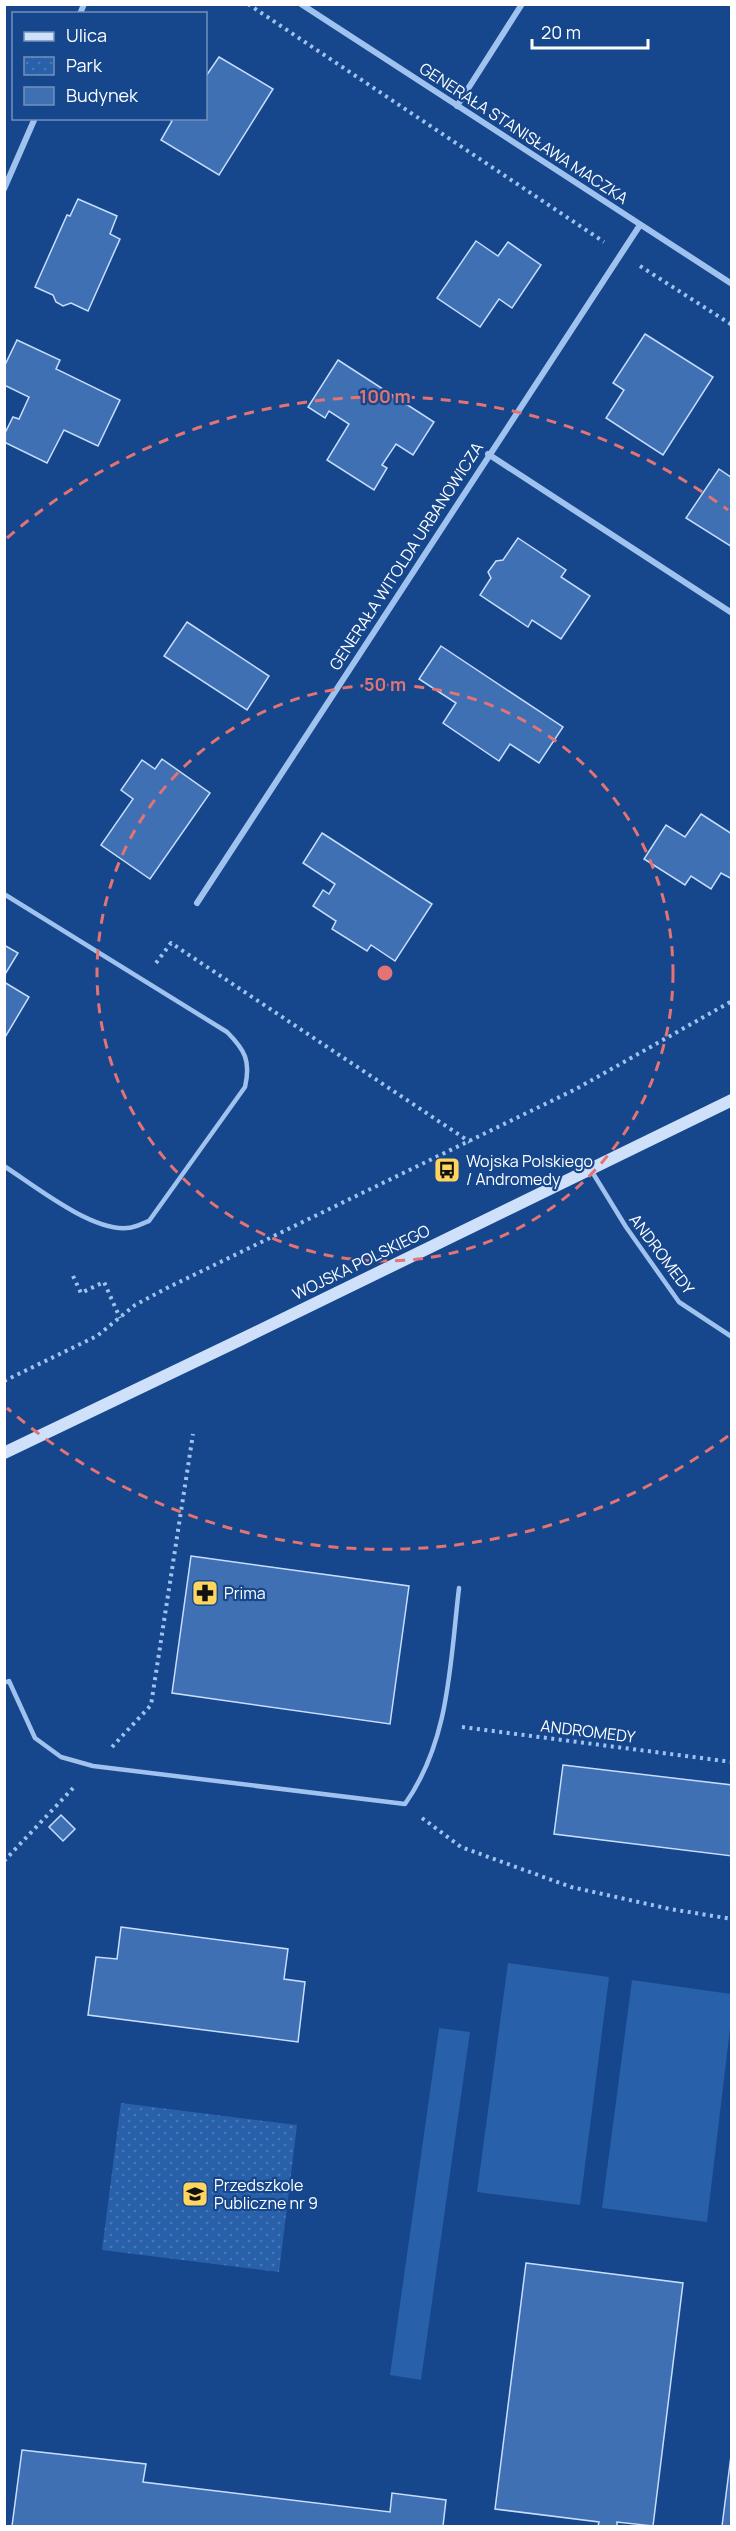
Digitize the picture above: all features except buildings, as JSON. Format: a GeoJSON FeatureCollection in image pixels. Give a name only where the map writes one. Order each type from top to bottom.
{"type":"FeatureCollection","features":[{"type":"Feature","properties":{"kind":"street","name":"GENERAŁA STANISŁAWA MACZKA"},"geometry":{"type":"LineString","coordinates":[[301,4],[732,284]]}},
{"type":"Feature","properties":{"kind":"street"},"geometry":{"type":"LineString","coordinates":[[457,106],[522,4]]}},
{"type":"Feature","properties":{"kind":"street"},"geometry":{"type":"LineString","coordinates":[[4,189],[34,120]]}},
{"type":"Feature","properties":{"kind":"street","name":"GENERAŁA WITOLDA URBANOWICZA"},"geometry":{"type":"LineString","coordinates":[[197,903],[488,454],[640,225]]}},
{"type":"Feature","properties":{"kind":"street"},"geometry":{"type":"LineString","coordinates":[[488,454],[732,613]]}},
{"type":"Feature","properties":{"kind":"street","name":"WOJSKA POLSKIEGO"},"geometry":{"type":"LineString","coordinates":[[4,1453],[732,1100]]}},
{"type":"Feature","properties":{"kind":"lane"},"geometry":{"type":"LineString","coordinates":[[4,894],[227,1032],[245,1053],[249,1070],[245,1087],[149,1221],[129,1228],[108,1227],[86,1218],[4,1166]]}},
{"type":"Feature","properties":{"kind":"lane","name":"ANDROMEDY"},"geometry":{"type":"LineString","coordinates":[[590,1169],[626,1227],[679,1302],[732,1337]]}},
{"type":"Feature","properties":{"kind":"lane"},"geometry":{"type":"LineString","coordinates":[[4,1683],[9,1681],[34,1738],[61,1757],[93,1766],[405,1804],[428,1768],[442,1724],[459,1588]]}},
{"type":"Feature","properties":{"kind":"path"},"geometry":{"type":"LineString","coordinates":[[248,4],[732,326]]}},
{"type":"Feature","properties":{"kind":"path"},"geometry":{"type":"LineString","coordinates":[[144,981],[171,943],[470,1142]]}},
{"type":"Feature","properties":{"kind":"path"},"geometry":{"type":"LineString","coordinates":[[4,1381],[97,1336],[135,1305],[167,1288],[576,1089],[732,1002]]}},
{"type":"Feature","properties":{"kind":"path"},"geometry":{"type":"LineString","coordinates":[[73,1276],[81,1293],[104,1282],[120,1318]]}},
{"type":"Feature","properties":{"kind":"path"},"geometry":{"type":"LineString","coordinates":[[4,1861],[151,1705],[193,1434]]}},
{"type":"Feature","properties":{"kind":"path","name":"ANDROMEDY"},"geometry":{"type":"LineString","coordinates":[[442,1724],[732,1762]]}},
{"type":"Feature","properties":{"kind":"path"},"geometry":{"type":"LineString","coordinates":[[405,1804],[461,1847],[571,1887],[670,1909],[732,1919]]}},
{"type":"Feature","properties":{"kind":"green space"},"geometry":{"type":"Polygon","coordinates":[[[508,1963],[609,1977],[580,2205],[477,2192],[508,1963]]]}},
{"type":"Feature","properties":{"kind":"green space"},"geometry":{"type":"Polygon","coordinates":[[[632,1980],[731,1994],[731,2020],[707,2222],[602,2208],[632,1980]]]}},
{"type":"Feature","properties":{"kind":"green space"},"geometry":{"type":"Polygon","coordinates":[[[439,2028],[470,2032],[421,2380],[390,2375],[439,2028]]]}},
{"type":"Feature","properties":{"kind":"green space"},"geometry":{"type":"Polygon","coordinates":[[[121,2103],[297,2125],[279,2272],[102,2250],[121,2103]]]}},
{"type":"Feature","properties":{"kind":"place","name":"Wojska Polskiego / Andromedy"},"geometry":{"type":"Point","coordinates":[447,1170]}},
{"type":"Feature","properties":{"kind":"place","name":"Prima"},"geometry":{"type":"Point","coordinates":[205,1593]}},
{"type":"Feature","properties":{"kind":"place","name":"Przedszkole Publiczne nr 9"},"geometry":{"type":"Point","coordinates":[195,2194]}}]}
